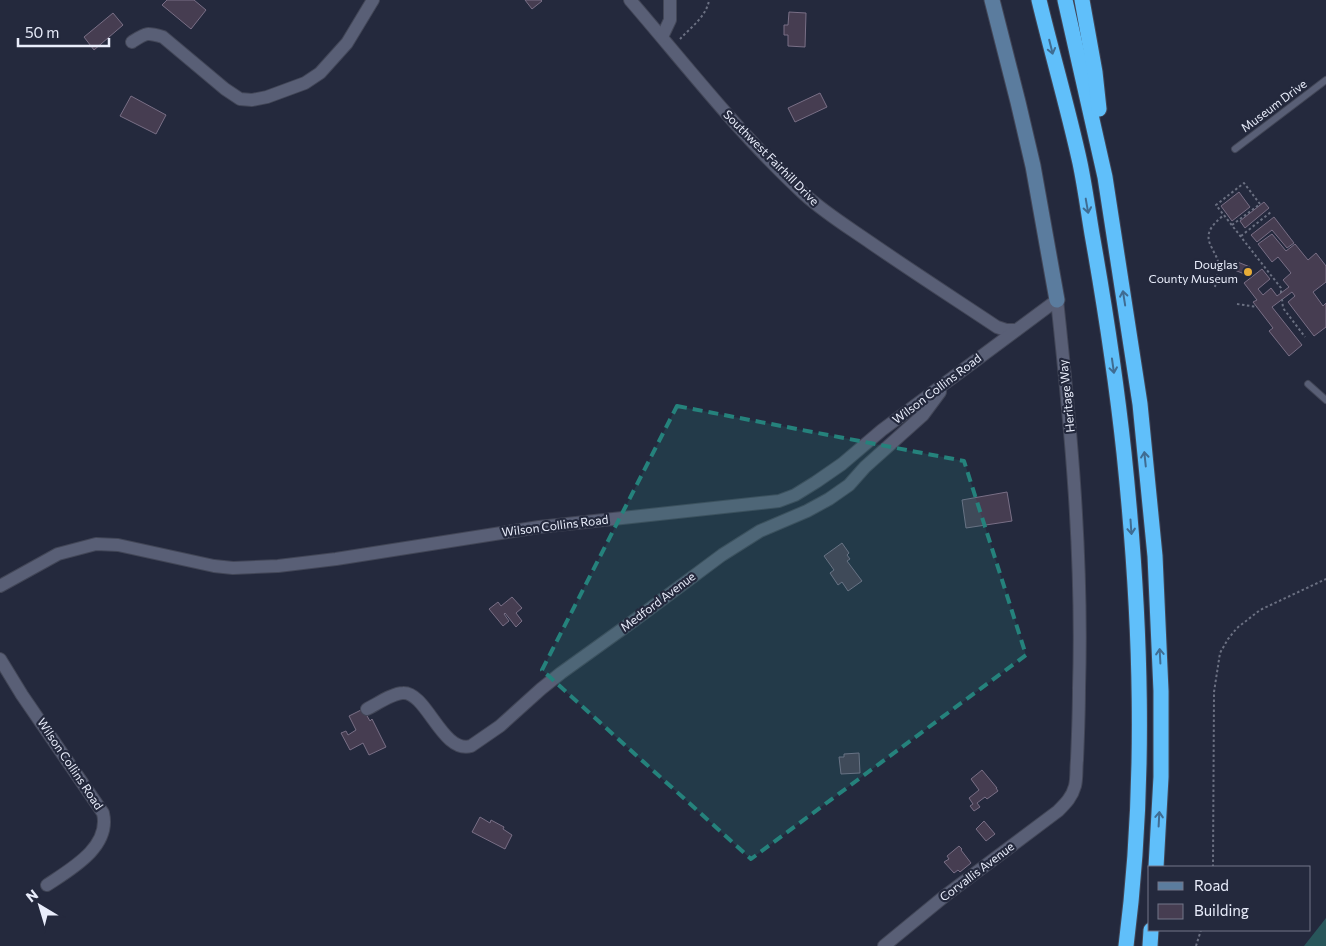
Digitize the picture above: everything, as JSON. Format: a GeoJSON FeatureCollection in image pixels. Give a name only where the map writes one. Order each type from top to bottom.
{"type":"FeatureCollection","features":[{"type":"Feature","properties":{"kind":"highway"},"geometry":{"type":"LineString","coordinates":[[1039,0],[1080,163],[1102,286],[1118,400],[1131,516],[1138,620],[1140,710],[1138,803],[1126,946]]}},
{"type":"Feature","properties":{"kind":"highway"},"geometry":{"type":"LineString","coordinates":[[1065,0],[1105,177]]}},
{"type":"Feature","properties":{"kind":"highway"},"geometry":{"type":"LineString","coordinates":[[1082,0],[1095,72],[1105,177],[1140,404],[1155,556],[1161,691],[1161,777],[1156,866]]}},
{"type":"Feature","properties":{"kind":"highway"},"geometry":{"type":"LineString","coordinates":[[1150,946],[1151,931]]}},
{"type":"Feature","properties":{"kind":"street"},"geometry":{"type":"LineString","coordinates":[[132,42],[142,35],[151,33],[163,37],[225,89],[240,99],[252,100],[267,97],[305,83],[320,72],[347,43],[373,0]]}},
{"type":"Feature","properties":{"kind":"street","name":"Southwest Fairhill Drive"},"geometry":{"type":"LineString","coordinates":[[630,0],[751,142],[822,209],[997,327],[1006,330],[1016,330]]}},
{"type":"Feature","properties":{"kind":"street"},"geometry":{"type":"LineString","coordinates":[[662,37],[670,20],[670,0]]}},
{"type":"Feature","properties":{"kind":"street","name":"Heritage Way"},"geometry":{"type":"LineString","coordinates":[[992,0],[1033,166],[1057,300],[1068,401],[1075,484],[1080,620],[1078,742],[1075,785],[1070,798]]}},
{"type":"Feature","properties":{"kind":"street","name":"Wilson Collins Road"},"geometry":{"type":"LineString","coordinates":[[0,586],[58,554],[96,544],[118,545],[214,566],[233,568],[278,566],[336,559],[539,527],[779,501],[795,495],[842,464],[882,430],[1057,300]]}},
{"type":"Feature","properties":{"kind":"street","name":"Medford Avenue"},"geometry":{"type":"LineString","coordinates":[[367,709],[401,692],[409,693],[420,702],[436,724],[453,742],[462,746],[471,746],[505,722],[561,673],[722,555],[766,528],[807,511],[829,499],[849,485],[871,461],[923,415],[947,382]]}},
{"type":"Feature","properties":{"kind":"street","name":"Wilson Collins Road"},"geometry":{"type":"LineString","coordinates":[[0,659],[22,695],[103,813],[105,823],[98,842],[92,851],[69,870],[47,884]]}},
{"type":"Feature","properties":{"kind":"street","name":"Corvallis Avenue"},"geometry":{"type":"LineString","coordinates":[[884,946],[946,895],[1058,811],[1070,798]]}},
{"type":"Feature","properties":{"kind":"lane","name":"Museum Drive"},"geometry":{"type":"LineString","coordinates":[[1235,149],[1326,80]]}},
{"type":"Feature","properties":{"kind":"lane"},"geometry":{"type":"LineString","coordinates":[[1308,384],[1326,400]]}},
{"type":"Feature","properties":{"kind":"path"},"geometry":{"type":"LineString","coordinates":[[671,48],[701,17],[708,6],[709,0]]}},
{"type":"Feature","properties":{"kind":"path"},"geometry":{"type":"LineString","coordinates":[[1232,225],[1260,204],[1244,183],[1216,205],[1281,288],[1282,293]]}},
{"type":"Feature","properties":{"kind":"path"},"geometry":{"type":"LineString","coordinates":[[1241,236],[1271,212]]}},
{"type":"Feature","properties":{"kind":"path"},"geometry":{"type":"LineString","coordinates":[[1215,287],[1218,263],[1217,257],[1209,244],[1208,236],[1214,223],[1224,215]]}},
{"type":"Feature","properties":{"kind":"path"},"geometry":{"type":"LineString","coordinates":[[1218,263],[1234,265]]}},
{"type":"Feature","properties":{"kind":"path"},"geometry":{"type":"LineString","coordinates":[[1282,299],[1283,308],[1305,337]]}},
{"type":"Feature","properties":{"kind":"path"},"geometry":{"type":"LineString","coordinates":[[1237,304],[1257,307]]}},
{"type":"Feature","properties":{"kind":"path"},"geometry":{"type":"LineString","coordinates":[[1213,866],[1214,692],[1220,653],[1237,628],[1260,610],[1326,579]]}},
{"type":"Feature","properties":{"kind":"path"},"geometry":{"type":"LineString","coordinates":[[1196,946],[1201,931]]}},
{"type":"Feature","properties":{"kind":"highlighted area"},"geometry":{"type":"Polygon","coordinates":[[[677,406],[964,461],[1026,655],[751,859],[542,670],[677,406]]]}},
{"type":"Feature","properties":{"kind":"shaded area"},"geometry":{"type":"Polygon","coordinates":[[[1326,918],[1326,946],[1304,946],[1326,918]]]}},
{"type":"Feature","properties":{"kind":"building"},"geometry":{"type":"Polygon","coordinates":[[[167,0],[194,0],[206,10],[191,29],[162,5],[167,0]]]}},
{"type":"Feature","properties":{"kind":"building"},"geometry":{"type":"Polygon","coordinates":[[[525,0],[541,0],[542,1],[532,9],[525,0]]]}},
{"type":"Feature","properties":{"kind":"building"},"geometry":{"type":"Polygon","coordinates":[[[789,12],[806,13],[805,47],[788,46],[788,35],[784,35],[784,25],[788,25],[789,12]]]}},
{"type":"Feature","properties":{"kind":"building"},"geometry":{"type":"Polygon","coordinates":[[[113,13],[123,25],[94,50],[84,37],[113,13]]]}},
{"type":"Feature","properties":{"kind":"building"},"geometry":{"type":"Polygon","coordinates":[[[820,93],[827,107],[795,122],[788,108],[820,93]]]}},
{"type":"Feature","properties":{"kind":"building"},"geometry":{"type":"Polygon","coordinates":[[[131,96],[166,115],[156,134],[120,116],[131,96]]]}},
{"type":"Feature","properties":{"kind":"building"},"geometry":{"type":"Polygon","coordinates":[[[1239,192],[1250,207],[1232,221],[1221,206],[1239,192]]]}},
{"type":"Feature","properties":{"kind":"building"},"geometry":{"type":"Polygon","coordinates":[[[1264,202],[1269,208],[1245,228],[1240,221],[1264,202]]]}},
{"type":"Feature","properties":{"kind":"building"},"geometry":{"type":"Polygon","coordinates":[[[1274,217],[1294,243],[1287,248],[1272,230],[1257,242],[1251,235],[1274,217]]]}},
{"type":"Feature","properties":{"kind":"building"},"geometry":{"type":"Polygon","coordinates":[[[1272,234],[1286,251],[1295,244],[1308,260],[1316,253],[1326,266],[1326,282],[1313,292],[1323,306],[1326,303],[1326,327],[1314,336],[1288,302],[1295,296],[1292,292],[1272,307],[1302,345],[1289,356],[1269,331],[1273,328],[1253,302],[1257,300],[1244,283],[1262,269],[1270,279],[1258,289],[1263,295],[1271,288],[1277,296],[1289,287],[1283,280],[1291,273],[1278,257],[1272,262],[1258,244],[1272,234]]]}},
{"type":"Feature","properties":{"kind":"building"},"geometry":{"type":"Polygon","coordinates":[[[1235,261],[1250,267],[1247,275],[1232,269],[1235,261]]]}},
{"type":"Feature","properties":{"kind":"building"},"geometry":{"type":"Polygon","coordinates":[[[1007,492],[1012,521],[966,528],[962,500],[1007,492]]]}},
{"type":"Feature","properties":{"kind":"building"},"geometry":{"type":"Polygon","coordinates":[[[842,543],[849,553],[847,555],[850,559],[847,561],[862,581],[848,591],[842,582],[838,585],[830,573],[834,570],[824,556],[842,543]]]}},
{"type":"Feature","properties":{"kind":"building"},"geometry":{"type":"Polygon","coordinates":[[[512,597],[522,608],[516,613],[522,621],[516,627],[505,613],[509,621],[503,626],[489,609],[498,602],[501,606],[512,597]]]}},
{"type":"Feature","properties":{"kind":"building"},"geometry":{"type":"Polygon","coordinates":[[[363,709],[370,721],[372,719],[386,747],[369,755],[363,743],[350,750],[341,733],[346,731],[348,735],[356,730],[349,716],[363,709]]]}},
{"type":"Feature","properties":{"kind":"building"},"geometry":{"type":"Polygon","coordinates":[[[859,753],[860,773],[841,774],[839,757],[844,757],[844,754],[859,753]]]}},
{"type":"Feature","properties":{"kind":"building"},"geometry":{"type":"Polygon","coordinates":[[[982,770],[998,791],[977,803],[980,807],[974,811],[970,806],[973,804],[969,798],[979,790],[971,779],[982,770]]]}},
{"type":"Feature","properties":{"kind":"building"},"geometry":{"type":"Polygon","coordinates":[[[480,817],[490,823],[491,820],[504,827],[503,829],[512,835],[505,849],[472,832],[480,817]]]}},
{"type":"Feature","properties":{"kind":"building"},"geometry":{"type":"Polygon","coordinates":[[[984,821],[995,834],[986,841],[976,829],[984,821]]]}},
{"type":"Feature","properties":{"kind":"building"},"geometry":{"type":"Polygon","coordinates":[[[959,846],[971,863],[960,872],[958,870],[954,873],[944,862],[949,859],[947,856],[959,846]]]}},
{"type":"Feature","properties":{"kind":"place","name":"Douglas County Museum"},"geometry":{"type":"Point","coordinates":[1248,272]}}]}
